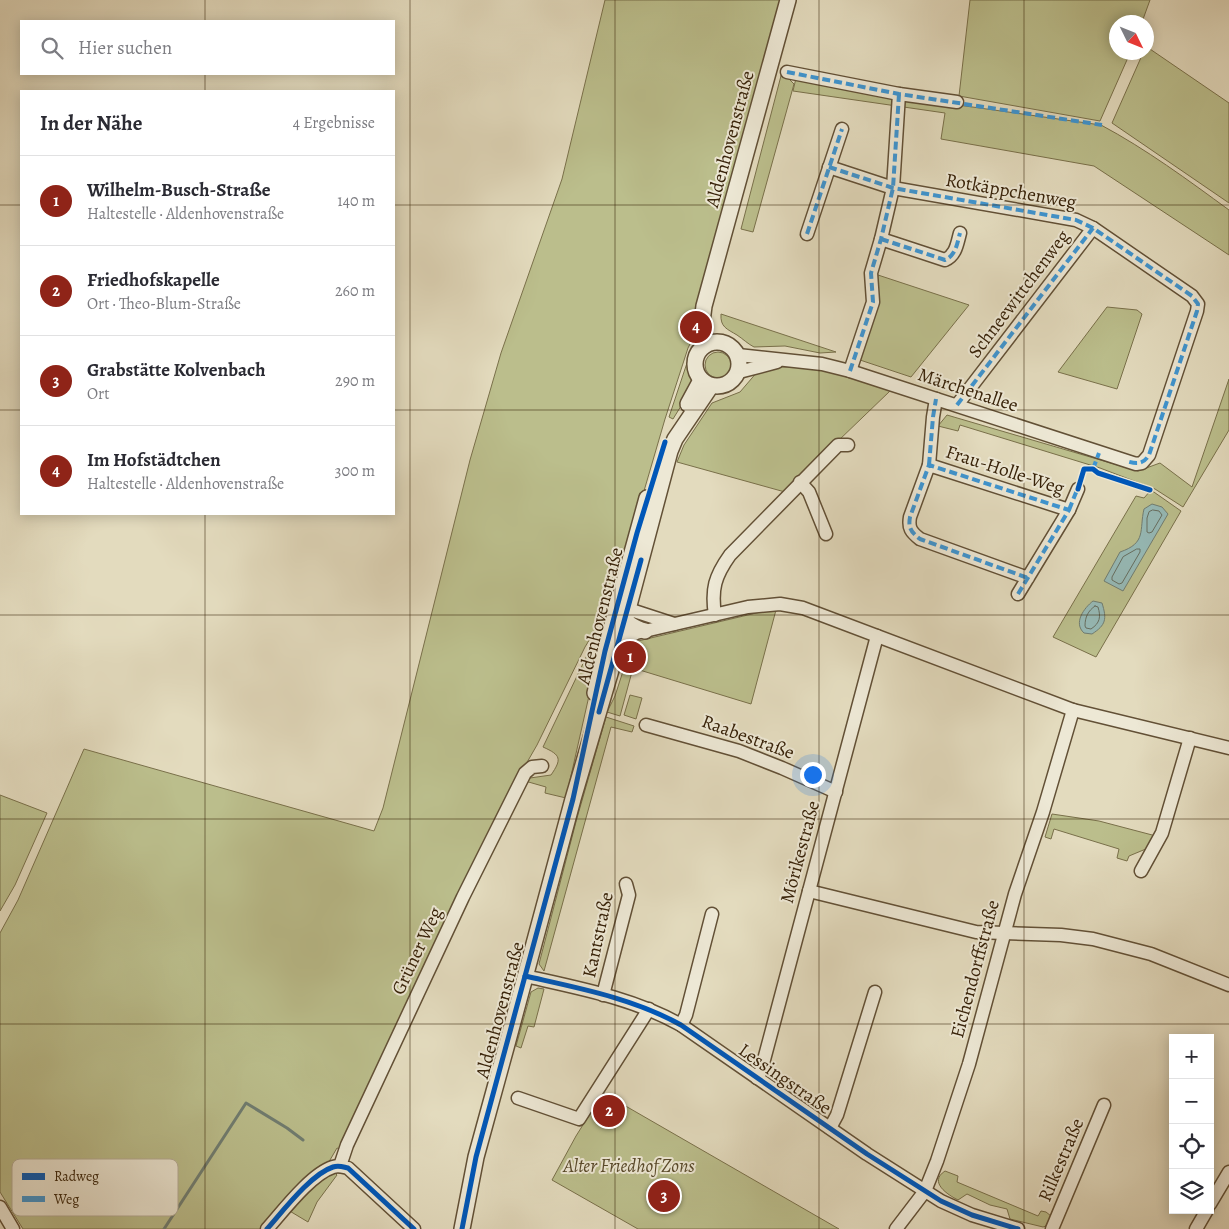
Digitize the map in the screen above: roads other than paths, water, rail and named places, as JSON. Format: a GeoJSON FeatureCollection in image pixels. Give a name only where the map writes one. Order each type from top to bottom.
{"type":"FeatureCollection","features":[{"type":"Feature","properties":{"kind":"street","name":"Aldenhovenstraße"},"geometry":{"type":"LineString","coordinates":[[704,346],[702,322],[704,306],[788,0]]}},
{"type":"Feature","properties":{"kind":"street"},"geometry":{"type":"LineString","coordinates":[[787,72],[899,94],[957,102]]}},
{"type":"Feature","properties":{"kind":"street"},"geometry":{"type":"LineString","coordinates":[[850,371],[873,302],[871,273],[893,188],[899,94]]}},
{"type":"Feature","properties":{"kind":"street"},"geometry":{"type":"LineString","coordinates":[[807,234],[842,129]]}},
{"type":"Feature","properties":{"kind":"street","name":"Rotkäppchenweg"},"geometry":{"type":"LineString","coordinates":[[829,167],[893,188],[1076,220],[1093,228],[1192,296],[1198,304],[1197,310],[1149,456],[1142,463]]}},
{"type":"Feature","properties":{"kind":"street","name":"Schneewittchenweg"},"geometry":{"type":"LineString","coordinates":[[957,406],[1093,228]]}},
{"type":"Feature","properties":{"kind":"street"},"geometry":{"type":"LineString","coordinates":[[881,239],[945,260],[954,253],[960,233]]}},
{"type":"Feature","properties":{"kind":"street","name":"Aldenhovenstraße"},"geometry":{"type":"LineString","coordinates":[[710,288],[710,316],[714,333],[721,342]]}},
{"type":"Feature","properties":{"kind":"street"},"geometry":{"type":"LineString","coordinates":[[712,342],[721,342],[728,344],[734,349],[740,364],[739,372],[732,381],[722,386],[706,383],[696,372],[695,362],[698,353],[704,346],[712,342]]}},
{"type":"Feature","properties":{"kind":"street","name":"Märchenallee"},"geometry":{"type":"LineString","coordinates":[[738,355],[822,364],[850,371],[1091,451],[1136,464],[1142,463]]}},
{"type":"Feature","properties":{"kind":"street","name":"Märchenallee"},"geometry":{"type":"LineString","coordinates":[[739,372],[781,361]]}},
{"type":"Feature","properties":{"kind":"street","name":"Aldenhovenstraße"},"geometry":{"type":"LineString","coordinates":[[462,1229],[476,1157],[573,800],[619,643],[622,616],[630,580],[626,572],[637,533],[664,442],[706,383]]}},
{"type":"Feature","properties":{"kind":"street","name":"Aldenhovenstraße"},"geometry":{"type":"LineString","coordinates":[[573,800],[597,685],[622,616],[670,451],[706,383]]}},
{"type":"Feature","properties":{"kind":"street","name":"Frau-Holle-Weg"},"geometry":{"type":"LineString","coordinates":[[936,399],[930,465],[910,518],[909,526],[911,532],[920,538],[1028,578]]}},
{"type":"Feature","properties":{"kind":"street"},"geometry":{"type":"LineString","coordinates":[[714,615],[712,598],[714,584],[723,564],[738,546],[838,445],[848,445]]}},
{"type":"Feature","properties":{"kind":"street","name":"Frau-Holle-Weg"},"geometry":{"type":"LineString","coordinates":[[930,465],[1069,510]]}},
{"type":"Feature","properties":{"kind":"street"},"geometry":{"type":"LineString","coordinates":[[800,482],[809,492],[826,534]]}},
{"type":"Feature","properties":{"kind":"street","name":"Frau-Holle-Weg"},"geometry":{"type":"LineString","coordinates":[[1018,594],[1069,510],[1078,489]]}},
{"type":"Feature","properties":{"kind":"street"},"geometry":{"type":"LineString","coordinates":[[619,643],[636,633],[748,607],[780,604],[792,605],[1072,710],[1229,748]]}},
{"type":"Feature","properties":{"kind":"street"},"geometry":{"type":"LineString","coordinates":[[622,616],[674,624]]}},
{"type":"Feature","properties":{"kind":"street"},"geometry":{"type":"LineString","coordinates":[[622,616],[631,625],[645,631]]}},
{"type":"Feature","properties":{"kind":"street","name":"Mörikestraße"},"geometry":{"type":"LineString","coordinates":[[757,1078],[761,1071],[877,636]]}},
{"type":"Feature","properties":{"kind":"street","name":"Eichendorffstraße"},"geometry":{"type":"LineString","coordinates":[[896,1229],[925,1191],[937,1161],[969,1064],[1004,934],[1043,812],[1072,710]]}},
{"type":"Feature","properties":{"kind":"street","name":"Raabestraße"},"geometry":{"type":"LineString","coordinates":[[646,725],[739,751],[774,764],[836,792]]}},
{"type":"Feature","properties":{"kind":"street"},"geometry":{"type":"LineString","coordinates":[[1141,871],[1162,833],[1190,738]]}},
{"type":"Feature","properties":{"kind":"street","name":"Grüner Weg"},"geometry":{"type":"LineString","coordinates":[[340,1166],[347,1145],[463,898],[525,773],[532,767],[542,766]]}},
{"type":"Feature","properties":{"kind":"street","name":"Kantstraße"},"geometry":{"type":"LineString","coordinates":[[603,995],[629,895],[626,884]]}},
{"type":"Feature","properties":{"kind":"street"},"geometry":{"type":"LineString","coordinates":[[809,891],[976,932],[1061,935],[1093,940],[1151,954],[1229,985]]}},
{"type":"Feature","properties":{"kind":"street"},"geometry":{"type":"LineString","coordinates":[[681,1025],[686,1014],[712,914]]}},
{"type":"Feature","properties":{"kind":"street","name":"Lessingstraße"},"geometry":{"type":"LineString","coordinates":[[525,976],[603,995],[649,1009],[681,1025],[867,1154],[940,1201],[972,1215],[1018,1229]]}},
{"type":"Feature","properties":{"kind":"street"},"geometry":{"type":"LineString","coordinates":[[830,1128],[837,1116],[875,992]]}},
{"type":"Feature","properties":{"kind":"street"},"geometry":{"type":"LineString","coordinates":[[518,1098],[579,1119],[649,1009]]}},
{"type":"Feature","properties":{"kind":"street","name":"Rilkestraße"},"geometry":{"type":"LineString","coordinates":[[1052,1229],[1104,1105]]}},
{"type":"Feature","properties":{"kind":"street"},"geometry":{"type":"LineString","coordinates":[[268,1229],[306,1186],[329,1168],[340,1166],[348,1168],[414,1229]]}},
{"type":"Feature","properties":{"kind":"street"},"geometry":{"type":"LineString","coordinates":[[1214,1197],[1229,1172]]}},
{"type":"Feature","properties":{"kind":"street"},"geometry":{"type":"LineString","coordinates":[[0,1207],[14,1229]]}},
{"type":"Feature","properties":{"kind":"street"},"geometry":{"type":"LineString","coordinates":[[1196,1229],[1205,1214]]}},
{"type":"Feature","properties":{"kind":"water"},"geometry":{"type":"Polygon","coordinates":[[[1152,504],[1162,507],[1168,514],[1123,591],[1104,581],[1120,552],[1129,548],[1138,540],[1144,509],[1152,504]]]}},
{"type":"Feature","properties":{"kind":"water"},"geometry":{"type":"Polygon","coordinates":[[[1093,601],[1102,603],[1105,613],[1104,621],[1100,628],[1092,634],[1084,633],[1080,625],[1081,616],[1093,601]]]}},
{"type":"Feature","properties":{"kind":"waterway"},"geometry":{"type":"LineString","coordinates":[[178,1207],[246,1103],[303,1140]]}},
{"type":"Feature","properties":{"kind":"waterway"},"geometry":{"type":"LineString","coordinates":[[164,1229],[172,1216]]}},
{"type":"Feature","properties":{"kind":"place","name":"Im Hofstädtchen"},"geometry":{"type":"Point","coordinates":[696,327]}},
{"type":"Feature","properties":{"kind":"place","name":"Wilhelm-Busch-Straße"},"geometry":{"type":"Point","coordinates":[630,657]}},
{"type":"Feature","properties":{"kind":"place","name":"Friedhofskapelle"},"geometry":{"type":"Point","coordinates":[609,1111]}},
{"type":"Feature","properties":{"kind":"place","name":"Grabstätte Kolvenbach"},"geometry":{"type":"Point","coordinates":[664,1196]}},
{"type":"Feature","properties":{"kind":"park label","name":"Alter Friedhof Zons"},"geometry":{"type":"Point","coordinates":[629,1166]}}]}
